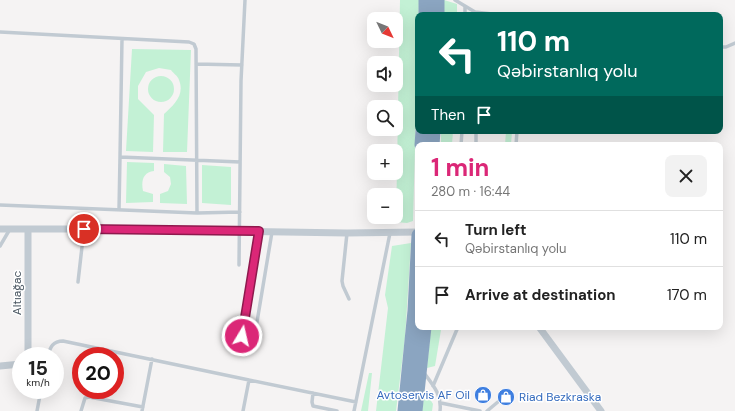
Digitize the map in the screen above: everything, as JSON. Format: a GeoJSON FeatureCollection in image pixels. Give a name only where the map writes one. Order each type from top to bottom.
{"type":"FeatureCollection","features":[{"type":"Feature","properties":{"kind":"highway"},"geometry":{"type":"LineString","coordinates":[[425,0],[425,12]]}},
{"type":"Feature","properties":{"kind":"highway"},"geometry":{"type":"LineString","coordinates":[[438,0],[438,12]]}},
{"type":"Feature","properties":{"kind":"highway"},"geometry":{"type":"LineString","coordinates":[[404,411],[415,292]]}},
{"type":"Feature","properties":{"kind":"highway"},"geometry":{"type":"LineString","coordinates":[[416,411],[425,330]]}},
{"type":"Feature","properties":{"kind":"street"},"geometry":{"type":"LineString","coordinates":[[0,229],[272,231],[415,234]]}},
{"type":"Feature","properties":{"kind":"street","name":"Altıağac"},"geometry":{"type":"LineString","coordinates":[[28,229],[28,347]]}},
{"type":"Feature","properties":{"kind":"street"},"geometry":{"type":"LineString","coordinates":[[541,330],[601,411]]}},
{"type":"Feature","properties":{"kind":"street"},"geometry":{"type":"LineString","coordinates":[[0,366],[12,365]]}},
{"type":"Feature","properties":{"kind":"lane"},"geometry":{"type":"LineString","coordinates":[[239,265],[242,65],[246,0]]}},
{"type":"Feature","properties":{"kind":"lane"},"geometry":{"type":"LineString","coordinates":[[455,0],[475,12]]}},
{"type":"Feature","properties":{"kind":"lane"},"geometry":{"type":"LineString","coordinates":[[465,7],[465,12]]}},
{"type":"Feature","properties":{"kind":"lane"},"geometry":{"type":"LineString","coordinates":[[0,32],[189,42],[194,44],[196,49],[197,213]]}},
{"type":"Feature","properties":{"kind":"lane"},"geometry":{"type":"LineString","coordinates":[[119,210],[122,39]]}},
{"type":"Feature","properties":{"kind":"lane"},"geometry":{"type":"LineString","coordinates":[[723,48],[735,43]]}},
{"type":"Feature","properties":{"kind":"lane"},"geometry":{"type":"LineString","coordinates":[[196,64],[242,65]]}},
{"type":"Feature","properties":{"kind":"lane"},"geometry":{"type":"LineString","coordinates":[[120,157],[240,162]]}},
{"type":"Feature","properties":{"kind":"lane"},"geometry":{"type":"LineString","coordinates":[[0,205],[197,213],[240,212]]}},
{"type":"Feature","properties":{"kind":"lane"},"geometry":{"type":"LineString","coordinates":[[0,246],[10,229]]}},
{"type":"Feature","properties":{"kind":"lane"},"geometry":{"type":"LineString","coordinates":[[78,282],[84,229]]}},
{"type":"Feature","properties":{"kind":"lane"},"geometry":{"type":"LineString","coordinates":[[259,231],[242,336],[244,339],[252,341],[254,340],[272,231]]}},
{"type":"Feature","properties":{"kind":"lane"},"geometry":{"type":"LineString","coordinates":[[347,233],[342,281],[349,299]]}},
{"type":"Feature","properties":{"kind":"lane"},"geometry":{"type":"LineString","coordinates":[[354,411],[390,233]]}},
{"type":"Feature","properties":{"kind":"lane"},"geometry":{"type":"LineString","coordinates":[[433,386],[457,330]]}},
{"type":"Feature","properties":{"kind":"lane"},"geometry":{"type":"LineString","coordinates":[[51,347],[53,343],[63,341],[356,402]]}},
{"type":"Feature","properties":{"kind":"lane"},"geometry":{"type":"LineString","coordinates":[[81,411],[85,398],[89,397],[142,409],[152,359]]}},
{"type":"Feature","properties":{"kind":"lane"},"geometry":{"type":"LineString","coordinates":[[421,368],[437,392],[441,403],[440,411]]}},
{"type":"Feature","properties":{"kind":"lane"},"geometry":{"type":"LineString","coordinates":[[243,411],[249,380]]}},
{"type":"Feature","properties":{"kind":"lane"},"geometry":{"type":"LineString","coordinates":[[314,394],[312,402],[313,406],[337,411]]}},
{"type":"Feature","properties":{"kind":"lane"},"geometry":{"type":"LineString","coordinates":[[37,411],[39,399]]}},
{"type":"Feature","properties":{"kind":"lane"},"geometry":{"type":"LineString","coordinates":[[486,411],[499,401]]}},
{"type":"Feature","properties":{"kind":"lane"},"geometry":{"type":"LineString","coordinates":[[441,403],[480,411]]}},
{"type":"Feature","properties":{"kind":"green space"},"geometry":{"type":"Polygon","coordinates":[[[400,0],[419,0],[419,12],[415,12],[415,134],[413,221],[403,223],[403,188],[397,188],[397,180],[403,180],[403,144],[397,144],[398,136],[403,136],[403,100],[398,100],[398,92],[403,92],[403,56],[399,56],[399,48],[403,48],[403,12],[400,12],[400,0]]]}},
{"type":"Feature","properties":{"kind":"green space"},"geometry":{"type":"Polygon","coordinates":[[[444,0],[457,4],[457,12],[444,12],[444,0]]]}},
{"type":"Feature","properties":{"kind":"green space"},"geometry":{"type":"Polygon","coordinates":[[[132,49],[191,50],[187,152],[163,152],[164,114],[178,99],[181,90],[178,77],[171,70],[159,68],[146,72],[138,86],[138,99],[154,115],[153,152],[126,151],[132,49]]]}},
{"type":"Feature","properties":{"kind":"green space"},"geometry":{"type":"Polygon","coordinates":[[[161,76],[170,80],[174,89],[170,98],[161,102],[152,98],[148,89],[152,80],[161,76]]]}},
{"type":"Feature","properties":{"kind":"green space"},"geometry":{"type":"Polygon","coordinates":[[[441,134],[453,134],[452,142],[441,142],[441,134]]]}},
{"type":"Feature","properties":{"kind":"green space"},"geometry":{"type":"Polygon","coordinates":[[[506,134],[512,134],[511,142],[505,142],[506,134]]]}},
{"type":"Feature","properties":{"kind":"green space"},"geometry":{"type":"Polygon","coordinates":[[[127,162],[154,163],[154,171],[145,175],[142,184],[143,191],[153,194],[153,202],[126,203],[127,162]]]}},
{"type":"Feature","properties":{"kind":"green space"},"geometry":{"type":"Polygon","coordinates":[[[164,164],[186,166],[187,204],[160,203],[160,194],[168,191],[171,184],[170,177],[164,172],[164,164]]]}},
{"type":"Feature","properties":{"kind":"green space"},"geometry":{"type":"Polygon","coordinates":[[[202,165],[231,167],[231,205],[202,203],[202,165]]]}},
{"type":"Feature","properties":{"kind":"green space"},"geometry":{"type":"Polygon","coordinates":[[[411,243],[405,338],[396,411],[376,411],[388,308],[385,295],[392,246],[411,243]]]}},
{"type":"Feature","properties":{"kind":"green space"},"geometry":{"type":"Polygon","coordinates":[[[431,330],[441,330],[435,366],[427,368],[431,330]]]}},
{"type":"Feature","properties":{"kind":"green space"},"geometry":{"type":"Polygon","coordinates":[[[369,373],[372,373],[368,411],[361,411],[369,373]]]}},
{"type":"Feature","properties":{"kind":"green space"},"geometry":{"type":"Polygon","coordinates":[[[425,391],[433,404],[432,411],[422,411],[425,391]]]}},
{"type":"Feature","properties":{"kind":"place","name":"Avtoservis AF Oil"},"geometry":{"type":"Point","coordinates":[483,395]}},
{"type":"Feature","properties":{"kind":"place","name":"Riad Bezkraska"},"geometry":{"type":"Point","coordinates":[506,397]}},
{"type":"Feature","properties":{"kind":"route"},"geometry":{"type":"LineString","coordinates":[[84,229],[259,231],[242,336]]}}]}
